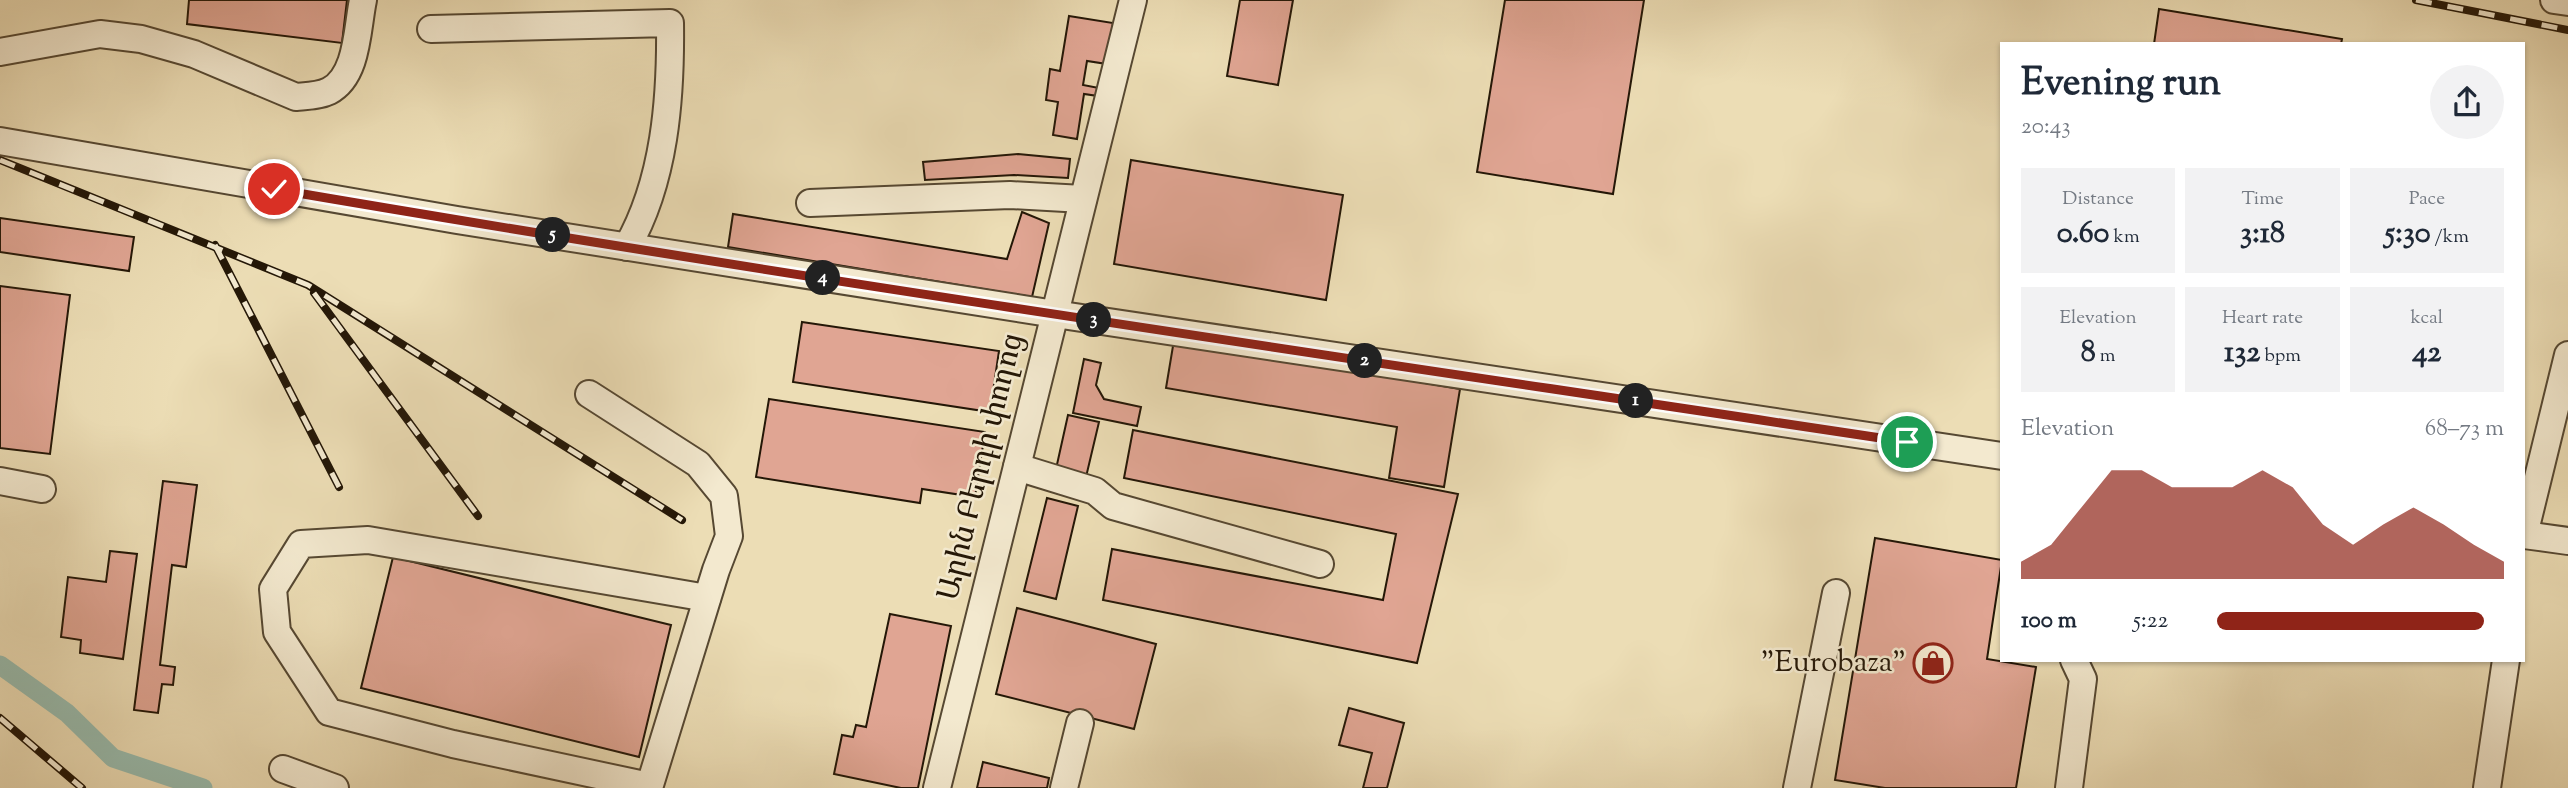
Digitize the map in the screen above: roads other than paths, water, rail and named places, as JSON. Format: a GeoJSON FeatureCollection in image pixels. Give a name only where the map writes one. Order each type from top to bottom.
{"type":"FeatureCollection","features":[{"type":"Feature","properties":{"kind":"street"},"geometry":{"type":"LineString","coordinates":[[0,52],[100,33],[141,39],[194,54],[296,97],[314,96],[330,91],[351,65],[363,0]]}},
{"type":"Feature","properties":{"kind":"street","name":"Արին Բերդի փողոց"},"geometry":{"type":"LineString","coordinates":[[937,788],[1133,0]]}},
{"type":"Feature","properties":{"kind":"street"},"geometry":{"type":"LineString","coordinates":[[2554,0],[2568,2]]}},
{"type":"Feature","properties":{"kind":"street"},"geometry":{"type":"LineString","coordinates":[[431,29],[670,23],[671,56],[663,134],[652,192],[640,224],[627,247]]}},
{"type":"Feature","properties":{"kind":"street"},"geometry":{"type":"LineString","coordinates":[[0,141],[627,247],[2000,456]]}},
{"type":"Feature","properties":{"kind":"street"},"geometry":{"type":"LineString","coordinates":[[810,203],[1010,195],[1083,199]]}},
{"type":"Feature","properties":{"kind":"street"},"geometry":{"type":"LineString","coordinates":[[2525,531],[2568,355]]}},
{"type":"Feature","properties":{"kind":"street"},"geometry":{"type":"LineString","coordinates":[[589,394],[698,464],[723,496],[729,536],[707,598],[649,787],[453,744],[329,712],[277,632],[273,589],[301,544],[368,541],[707,598]]}},
{"type":"Feature","properties":{"kind":"street"},"geometry":{"type":"LineString","coordinates":[[1017,467],[1095,491],[1113,506],[1320,564]]}},
{"type":"Feature","properties":{"kind":"street"},"geometry":{"type":"LineString","coordinates":[[0,481],[42,489]]}},
{"type":"Feature","properties":{"kind":"street"},"geometry":{"type":"LineString","coordinates":[[2525,535],[2568,541]]}},
{"type":"Feature","properties":{"kind":"street"},"geometry":{"type":"LineString","coordinates":[[1797,788],[1836,593]]}},
{"type":"Feature","properties":{"kind":"street"},"geometry":{"type":"LineString","coordinates":[[2069,788],[2083,679],[2075,662]]}},
{"type":"Feature","properties":{"kind":"street"},"geometry":{"type":"LineString","coordinates":[[2487,788],[2506,662]]}},
{"type":"Feature","properties":{"kind":"street"},"geometry":{"type":"LineString","coordinates":[[1064,788],[1080,723]]}},
{"type":"Feature","properties":{"kind":"street"},"geometry":{"type":"LineString","coordinates":[[283,769],[335,788]]}},
{"type":"Feature","properties":{"kind":"waterway"},"geometry":{"type":"LineString","coordinates":[[0,665],[67,713],[113,758],[203,788]]}},
{"type":"Feature","properties":{"kind":"railway"},"geometry":{"type":"LineString","coordinates":[[2416,0],[2568,30]]}},
{"type":"Feature","properties":{"kind":"railway"},"geometry":{"type":"LineString","coordinates":[[0,160],[308,285],[682,520]]}},
{"type":"Feature","properties":{"kind":"railway"},"geometry":{"type":"LineString","coordinates":[[215,245],[339,487]]}},
{"type":"Feature","properties":{"kind":"railway"},"geometry":{"type":"LineString","coordinates":[[314,293],[478,516]]}},
{"type":"Feature","properties":{"kind":"railway"},"geometry":{"type":"LineString","coordinates":[[0,718],[82,788]]}},
{"type":"Feature","properties":{"kind":"place","name":"\"Eurobaza\""},"geometry":{"type":"Point","coordinates":[1933,663]}}]}
